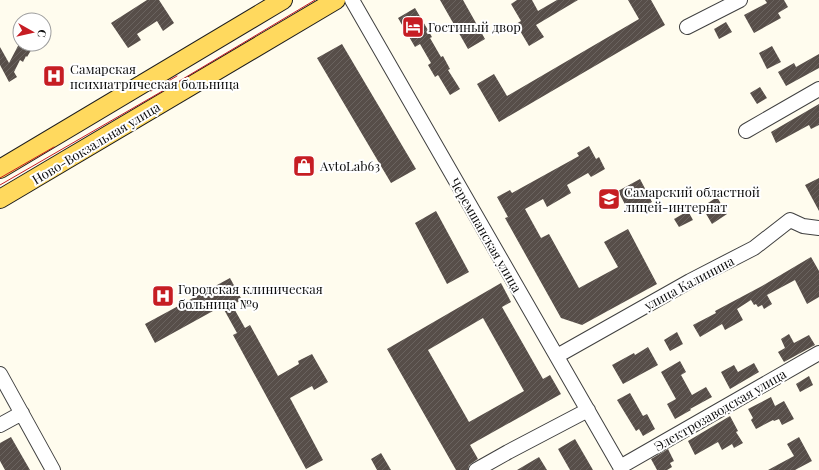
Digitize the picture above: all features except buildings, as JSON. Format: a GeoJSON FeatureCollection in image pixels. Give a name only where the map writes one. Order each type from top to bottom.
{"type":"FeatureCollection","features":[{"type":"Feature","properties":{"kind":"main road","name":"Ново-Вокзальная улица"},"geometry":{"type":"LineString","coordinates":[[0,169],[283,0]]}},
{"type":"Feature","properties":{"kind":"main road","name":"Ново-Вокзальная улица"},"geometry":{"type":"LineString","coordinates":[[0,199],[336,0]]}},
{"type":"Feature","properties":{"kind":"street","name":"Черемшанская улица"},"geometry":{"type":"LineString","coordinates":[[352,0],[621,468]]}},
{"type":"Feature","properties":{"kind":"street"},"geometry":{"type":"LineString","coordinates":[[687,27],[740,0]]}},
{"type":"Feature","properties":{"kind":"street"},"geometry":{"type":"LineString","coordinates":[[746,131],[819,89]]}},
{"type":"Feature","properties":{"kind":"street","name":"улица Калинина"},"geometry":{"type":"LineString","coordinates":[[557,356],[690,281],[754,248],[790,220],[803,226],[819,228]]}},
{"type":"Feature","properties":{"kind":"street","name":"Электрозаводская улица"},"geometry":{"type":"LineString","coordinates":[[621,468],[819,353]]}},
{"type":"Feature","properties":{"kind":"street"},"geometry":{"type":"LineString","coordinates":[[0,374],[53,470]]}},
{"type":"Feature","properties":{"kind":"street"},"geometry":{"type":"LineString","coordinates":[[476,470],[588,410]]}},
{"type":"Feature","properties":{"kind":"street"},"geometry":{"type":"LineString","coordinates":[[0,425],[22,413]]}},
{"type":"Feature","properties":{"kind":"tram line"},"geometry":{"type":"LineString","coordinates":[[0,185],[166,89],[315,0]]}},
{"type":"Feature","properties":{"kind":"tram line"},"geometry":{"type":"LineString","coordinates":[[151,91],[177,76]]}},
{"type":"Feature","properties":{"kind":"tram line"},"geometry":{"type":"LineString","coordinates":[[0,178],[54,147]]}},
{"type":"Feature","properties":{"kind":"place","name":"Гостиный двор"},"geometry":{"type":"Point","coordinates":[413,27]}},
{"type":"Feature","properties":{"kind":"place","name":"Самарская психиатрическая больница"},"geometry":{"type":"Point","coordinates":[54,76]}},
{"type":"Feature","properties":{"kind":"place","name":"AvtoLab63"},"geometry":{"type":"Point","coordinates":[304,166]}},
{"type":"Feature","properties":{"kind":"place","name":"Самарский областной лицей-интернат"},"geometry":{"type":"Point","coordinates":[609,199]}},
{"type":"Feature","properties":{"kind":"place","name":"Городская клиническая больница №9"},"geometry":{"type":"Point","coordinates":[163,296]}}]}
